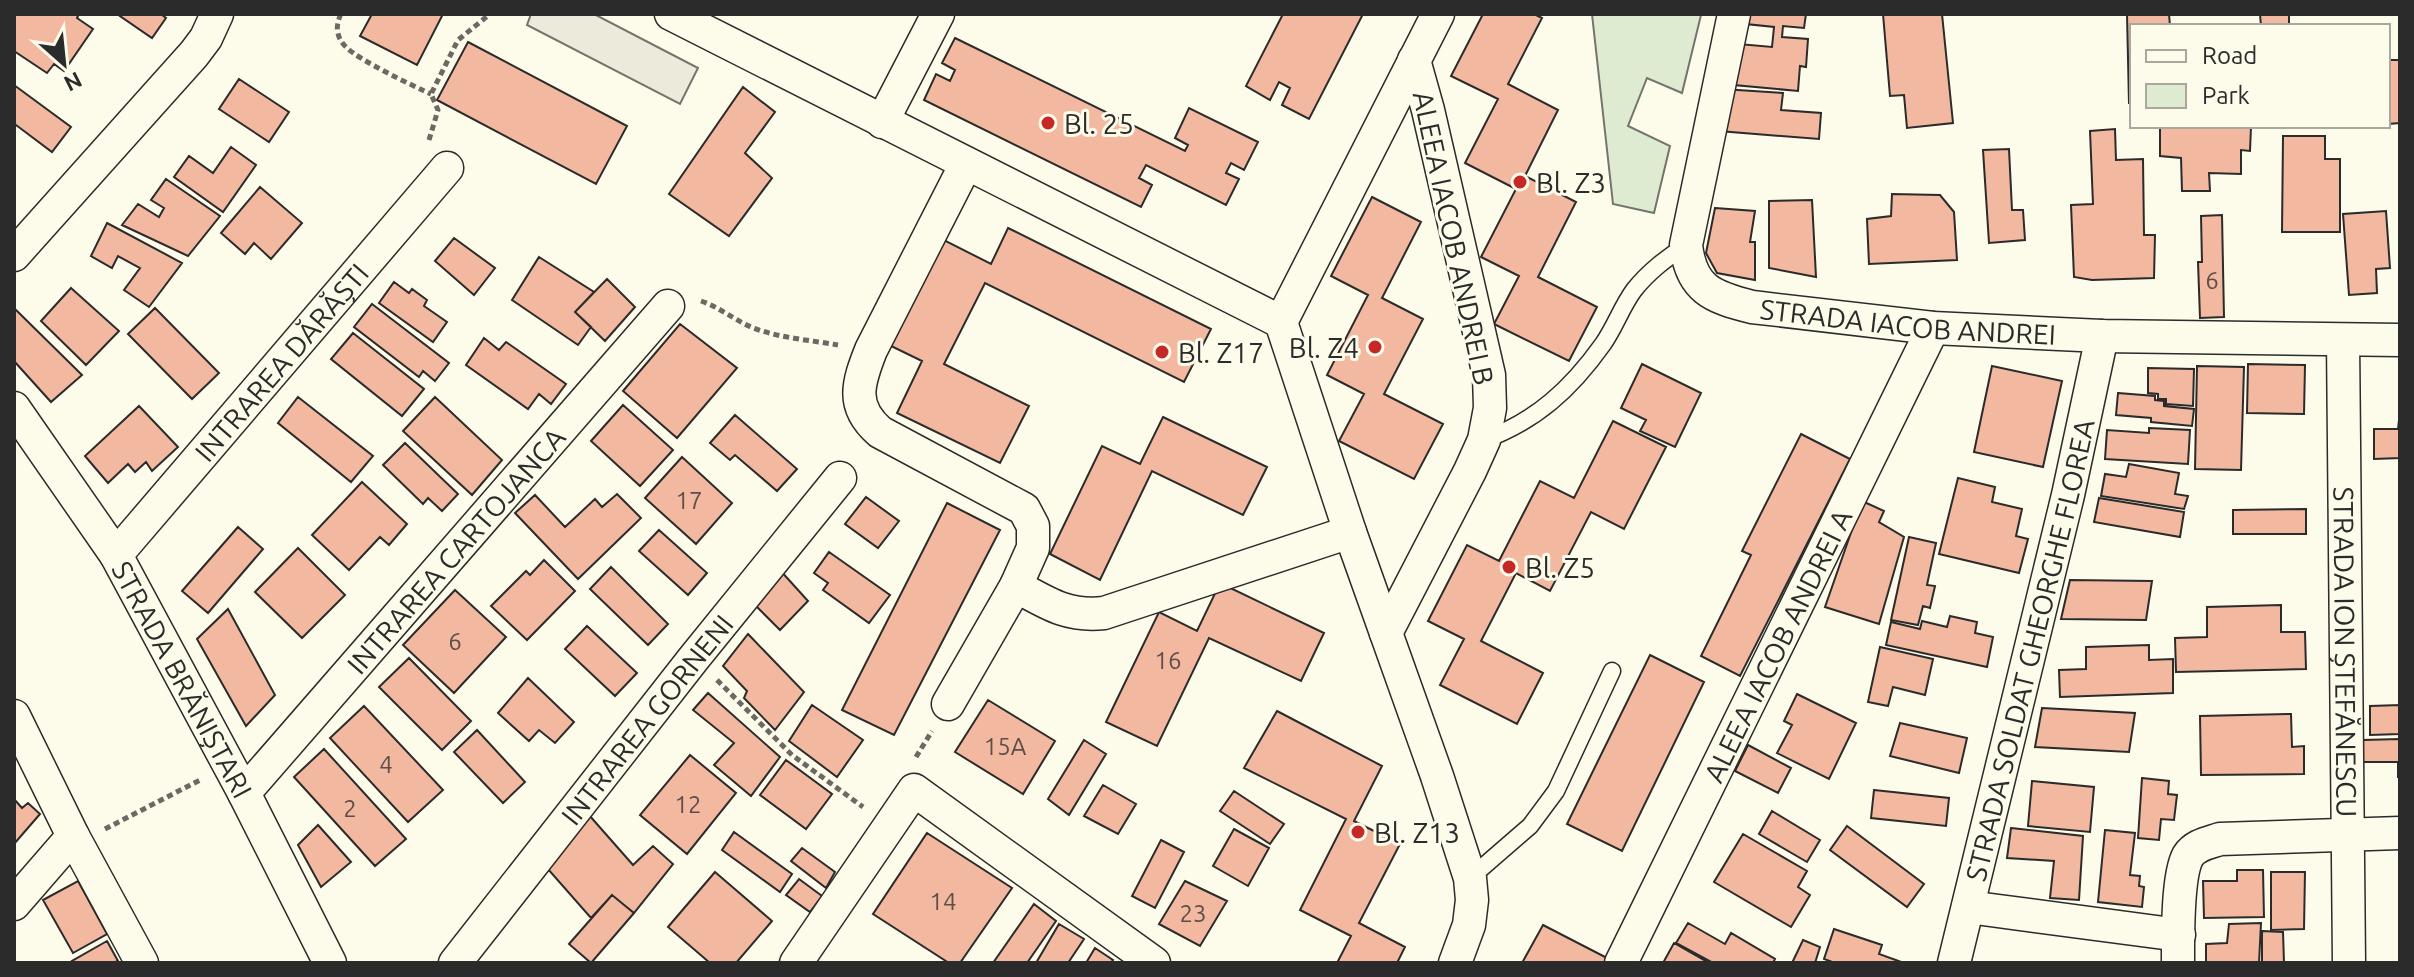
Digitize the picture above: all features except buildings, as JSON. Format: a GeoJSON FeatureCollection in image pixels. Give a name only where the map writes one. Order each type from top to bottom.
{"type":"FeatureCollection","features":[{"type":"Feature","properties":{"kind":"street"},"geometry":{"type":"LineString","coordinates":[[14,255],[194,54],[206,38],[217,14]]}},
{"type":"Feature","properties":{"kind":"street"},"geometry":{"type":"LineString","coordinates":[[671,14],[1281,322],[1470,878],[1472,900],[1469,925],[1455,963]]}},
{"type":"Feature","properties":{"kind":"street"},"geometry":{"type":"LineString","coordinates":[[882,122],[938,14]]}},
{"type":"Feature","properties":{"kind":"street","name":"ALEEA IACOB ANDREI B"},"geometry":{"type":"LineString","coordinates":[[1281,322],[1438,14]]}},
{"type":"Feature","properties":{"kind":"street","name":"STRADA IACOB ANDREI"},"geometry":{"type":"LineString","coordinates":[[1734,14],[1686,245],[1694,277],[1702,287],[1728,301],[1752,307],[1933,328],[2102,336],[2400,340]]}},
{"type":"Feature","properties":{"kind":"street","name":"ALEEA IACOB ANDREI B"},"geometry":{"type":"LineString","coordinates":[[1386,633],[1470,471],[1484,440],[1490,408],[1489,375],[1414,60]]}},
{"type":"Feature","properties":{"kind":"street"},"geometry":{"type":"LineString","coordinates":[[948,704],[1016,586],[1033,548],[1033,526],[1024,509],[880,432],[867,421],[859,391],[861,375],[871,350],[966,164]]}},
{"type":"Feature","properties":{"kind":"street","name":"INTRAREA DĂRĂȘTI"},"geometry":{"type":"LineString","coordinates":[[116,555],[447,168]]}},
{"type":"Feature","properties":{"kind":"street","name":"INTRAREA CARTOJANCA"},"geometry":{"type":"LineString","coordinates":[[237,779],[668,306]]}},
{"type":"Feature","properties":{"kind":"street","name":"ALEEA IACOB ANDREI A"},"geometry":{"type":"LineString","coordinates":[[1621,963],[1933,328]]}},
{"type":"Feature","properties":{"kind":"street","name":"STRADA SOLDAT GHEORGHE FLOREA"},"geometry":{"type":"LineString","coordinates":[[1954,963],[2068,495],[2102,336]]}},
{"type":"Feature","properties":{"kind":"street","name":"STRADA ION ȘTEFĂNESCU"},"geometry":{"type":"LineString","coordinates":[[2343,340],[2349,963]]}},
{"type":"Feature","properties":{"kind":"street","name":"STRADA BRĂNIȘTARI"},"geometry":{"type":"LineString","coordinates":[[14,408],[116,555],[237,779],[330,963]]}},
{"type":"Feature","properties":{"kind":"street","name":"INTRAREA GORNENI"},"geometry":{"type":"LineString","coordinates":[[455,963],[694,658],[840,478]]}},
{"type":"Feature","properties":{"kind":"street"},"geometry":{"type":"LineString","coordinates":[[1016,586],[1062,611],[1087,615],[1104,613],[1350,532]]}},
{"type":"Feature","properties":{"kind":"street"},"geometry":{"type":"LineString","coordinates":[[14,716],[73,836],[142,963]]}},
{"type":"Feature","properties":{"kind":"street"},"geometry":{"type":"LineString","coordinates":[[796,963],[914,790],[1154,963]]}},
{"type":"Feature","properties":{"kind":"street"},"geometry":{"type":"LineString","coordinates":[[1968,907],[2178,949],[2182,875],[2188,856],[2199,845],[2220,839],[2400,833]]}},
{"type":"Feature","properties":{"kind":"street"},"geometry":{"type":"LineString","coordinates":[[14,904],[73,836]]}},
{"type":"Feature","properties":{"kind":"lane"},"geometry":{"type":"LineString","coordinates":[[1484,440],[1510,430],[1539,413],[1576,378],[1604,343],[1633,291],[1657,264],[1686,245]]}},
{"type":"Feature","properties":{"kind":"lane"},"geometry":{"type":"LineString","coordinates":[[1470,878],[1530,826],[1556,791],[1612,671]]}},
{"type":"Feature","properties":{"kind":"path"},"geometry":{"type":"LineString","coordinates":[[341,14],[337,22],[337,35],[348,50],[431,94],[438,110],[427,146],[444,161],[447,168]]}},
{"type":"Feature","properties":{"kind":"path"},"geometry":{"type":"LineString","coordinates":[[431,94],[458,40],[490,14]]}},
{"type":"Feature","properties":{"kind":"path"},"geometry":{"type":"LineString","coordinates":[[668,306],[691,298],[718,306],[751,326],[780,335],[871,350]]}},
{"type":"Feature","properties":{"kind":"path"},"geometry":{"type":"LineString","coordinates":[[694,658],[792,755],[889,827]]}},
{"type":"Feature","properties":{"kind":"path"},"geometry":{"type":"LineString","coordinates":[[914,790],[915,758],[948,704]]}},
{"type":"Feature","properties":{"kind":"path"},"geometry":{"type":"LineString","coordinates":[[110,826],[237,779]]}},
{"type":"Feature","properties":{"kind":"green space"},"geometry":{"type":"Polygon","coordinates":[[[1592,14],[1701,15],[1682,93],[1647,78],[1628,126],[1670,146],[1654,213],[1613,204],[1592,14]]]}},
{"type":"Feature","properties":{"kind":"shaded area"},"geometry":{"type":"Polygon","coordinates":[[[531,14],[594,14],[698,68],[680,104],[527,25],[531,14]]]}},
{"type":"Feature","properties":{"kind":"place","name":"Bl. 25"},"geometry":{"type":"Point","coordinates":[1048,123]}},
{"type":"Feature","properties":{"kind":"place","name":"Bl. Z3"},"geometry":{"type":"Point","coordinates":[1520,182]}},
{"type":"Feature","properties":{"kind":"place","name":"Bl. Z4"},"geometry":{"type":"Point","coordinates":[1375,347]}},
{"type":"Feature","properties":{"kind":"place","name":"Bl. Z17"},"geometry":{"type":"Point","coordinates":[1162,352]}},
{"type":"Feature","properties":{"kind":"place","name":"Bl. Z5"},"geometry":{"type":"Point","coordinates":[1509,567]}},
{"type":"Feature","properties":{"kind":"place","name":"Bl. Z13"},"geometry":{"type":"Point","coordinates":[1358,832]}}]}
